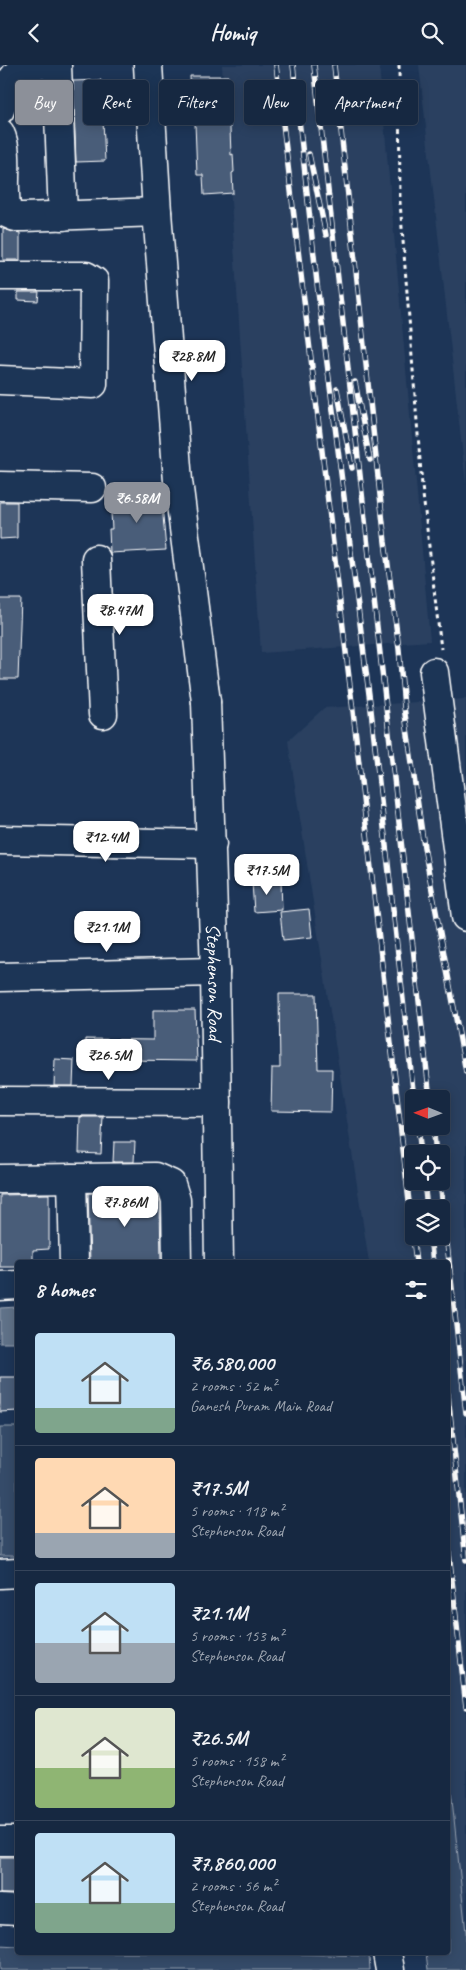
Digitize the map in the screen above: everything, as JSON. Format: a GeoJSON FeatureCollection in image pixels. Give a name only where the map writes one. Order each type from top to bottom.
{"type":"FeatureCollection","features":[{"type":"Feature","properties":{"kind":"street"},"geometry":{"type":"LineString","coordinates":[[0,110],[16,73],[27,67],[40,65]]}},
{"type":"Feature","properties":{"kind":"street"},"geometry":{"type":"LineString","coordinates":[[57,65],[63,216]]}},
{"type":"Feature","properties":{"kind":"street","name":"Stephenson Road"},"geometry":{"type":"LineString","coordinates":[[148,65],[157,212],[178,481],[206,702],[215,972],[218,1260]]}},
{"type":"Feature","properties":{"kind":"street"},"geometry":{"type":"LineString","coordinates":[[0,133],[3,146],[3,202],[8,213],[15,217],[157,212]]}},
{"type":"Feature","properties":{"kind":"street"},"geometry":{"type":"LineString","coordinates":[[0,276],[86,277],[93,279],[94,283],[93,384],[0,380]]}},
{"type":"Feature","properties":{"kind":"street"},"geometry":{"type":"LineString","coordinates":[[0,486],[92,488]]}},
{"type":"Feature","properties":{"kind":"street"},"geometry":{"type":"LineString","coordinates":[[96,559],[102,714]]}},
{"type":"Feature","properties":{"kind":"street"},"geometry":{"type":"LineString","coordinates":[[439,663],[466,917]]}},
{"type":"Feature","properties":{"kind":"street"},"geometry":{"type":"LineString","coordinates":[[0,840],[212,844]]}},
{"type":"Feature","properties":{"kind":"street"},"geometry":{"type":"LineString","coordinates":[[0,977],[215,972]]}},
{"type":"Feature","properties":{"kind":"street"},"geometry":{"type":"LineString","coordinates":[[0,1101],[217,1102]]}},
{"type":"Feature","properties":{"kind":"street"},"geometry":{"type":"LineString","coordinates":[[0,1179],[156,1177],[171,1183],[176,1200],[177,1260]]}},
{"type":"Feature","properties":{"kind":"street"},"geometry":{"type":"LineString","coordinates":[[72,1178],[74,1260]]}},
{"type":"Feature","properties":{"kind":"street"},"geometry":{"type":"LineString","coordinates":[[0,1285],[15,1285]]}},
{"type":"Feature","properties":{"kind":"street"},"geometry":{"type":"LineString","coordinates":[[0,1573],[15,1573]]}},
{"type":"Feature","properties":{"kind":"street"},"geometry":{"type":"LineString","coordinates":[[0,1841],[15,1841]]}},
{"type":"Feature","properties":{"kind":"street"},"geometry":{"type":"LineString","coordinates":[[0,1909],[15,1910]]}},
{"type":"Feature","properties":{"kind":"street"},"geometry":{"type":"LineString","coordinates":[[388,1955],[390,1970]]}},
{"type":"Feature","properties":{"kind":"path"},"geometry":{"type":"LineString","coordinates":[[399,65],[400,202],[422,486],[440,647],[439,663]]}},
{"type":"Feature","properties":{"kind":"shaded area"},"geometry":{"type":"Polygon","coordinates":[[[222,65],[379,65],[380,80],[316,80],[316,125],[384,125],[430,641],[261,653],[226,125],[234,125],[234,80],[223,80],[222,65]]]}},
{"type":"Feature","properties":{"kind":"shaded area"},"geometry":{"type":"Polygon","coordinates":[[[419,65],[466,65],[466,484],[419,65]]]}},
{"type":"Feature","properties":{"kind":"shaded area"},"geometry":{"type":"Polygon","coordinates":[[[466,699],[466,1970],[450,1955],[450,1260],[369,1260],[288,741],[324,708],[466,699]]]}},
{"type":"Feature","properties":{"kind":"shaded area"},"geometry":{"type":"Polygon","coordinates":[[[15,1307],[15,1343],[0,1343],[0,1308],[15,1307]]]}},
{"type":"Feature","properties":{"kind":"shaded area"},"geometry":{"type":"Polygon","coordinates":[[[0,1427],[15,1427],[15,1556],[0,1556],[0,1427]]]}},
{"type":"Feature","properties":{"kind":"shaded area"},"geometry":{"type":"Polygon","coordinates":[[[450,1780],[466,1933],[466,1970],[428,1970],[426,1955],[450,1955],[450,1780]]]}},
{"type":"Feature","properties":{"kind":"shaded area"},"geometry":{"type":"Polygon","coordinates":[[[0,1945],[15,1946],[15,1955],[369,1956],[370,1970],[0,1970],[0,1945]]]}},
{"type":"Feature","properties":{"kind":"building"},"geometry":{"type":"Polygon","coordinates":[[[190,76],[228,76],[228,80],[190,80],[190,76]]]}},
{"type":"Feature","properties":{"kind":"building"},"geometry":{"type":"Polygon","coordinates":[[[73,81],[83,81],[83,125],[103,125],[105,161],[76,162],[73,81]]]}},
{"type":"Feature","properties":{"kind":"building"},"geometry":{"type":"Polygon","coordinates":[[[195,125],[230,125],[234,172],[232,173],[233,193],[204,195],[203,175],[197,175],[195,125]]]}},
{"type":"Feature","properties":{"kind":"building"},"geometry":{"type":"Polygon","coordinates":[[[3,229],[20,233],[20,260],[3,260],[3,229]]]}},
{"type":"Feature","properties":{"kind":"building"},"geometry":{"type":"Polygon","coordinates":[[[18,292],[39,292],[38,301],[18,300],[18,292]]]}},
{"type":"Feature","properties":{"kind":"building"},"geometry":{"type":"Polygon","coordinates":[[[161,493],[166,550],[110,553],[109,529],[112,529],[110,497],[161,493]]]}},
{"type":"Feature","properties":{"kind":"building"},"geometry":{"type":"Polygon","coordinates":[[[0,502],[17,502],[17,538],[0,539],[0,502]]]}},
{"type":"Feature","properties":{"kind":"building"},"geometry":{"type":"Polygon","coordinates":[[[0,599],[21,599],[18,679],[0,679],[0,599]]]}},
{"type":"Feature","properties":{"kind":"building"},"geometry":{"type":"Polygon","coordinates":[[[281,881],[282,910],[254,912],[252,882],[281,881]]]}},
{"type":"Feature","properties":{"kind":"building"},"geometry":{"type":"Polygon","coordinates":[[[309,909],[312,937],[283,940],[280,912],[309,909]]]}},
{"type":"Feature","properties":{"kind":"building"},"geometry":{"type":"Polygon","coordinates":[[[279,994],[316,994],[318,1069],[332,1069],[331,1112],[271,1111],[272,1068],[280,1068],[279,994]]]}},
{"type":"Feature","properties":{"kind":"building"},"geometry":{"type":"Polygon","coordinates":[[[153,1010],[195,1010],[197,1061],[126,1060],[126,1063],[84,1063],[85,1039],[153,1040],[153,1010]]]}},
{"type":"Feature","properties":{"kind":"building"},"geometry":{"type":"Polygon","coordinates":[[[55,1059],[74,1060],[73,1086],[54,1086],[55,1059]]]}},
{"type":"Feature","properties":{"kind":"building"},"geometry":{"type":"Polygon","coordinates":[[[80,1117],[103,1117],[101,1154],[79,1153],[80,1117]]]}},
{"type":"Feature","properties":{"kind":"building"},"geometry":{"type":"Polygon","coordinates":[[[114,1142],[135,1142],[134,1162],[113,1162],[114,1142]]]}},
{"type":"Feature","properties":{"kind":"building"},"geometry":{"type":"Polygon","coordinates":[[[88,1193],[152,1193],[158,1195],[160,1203],[161,1260],[90,1260],[88,1193]]]}},
{"type":"Feature","properties":{"kind":"building"},"geometry":{"type":"Polygon","coordinates":[[[49,1194],[49,1249],[33,1250],[33,1260],[15,1260],[15,1267],[0,1267],[0,1195],[49,1194]]]}},
{"type":"Feature","properties":{"kind":"building"},"geometry":{"type":"Polygon","coordinates":[[[0,1377],[15,1377],[15,1411],[0,1412],[0,1377]]]}},
{"type":"Feature","properties":{"kind":"building"},"geometry":{"type":"Polygon","coordinates":[[[0,1857],[15,1857],[15,1894],[0,1894],[0,1857]]]}},
{"type":"Feature","properties":{"kind":"railway"},"geometry":{"type":"LineString","coordinates":[[276,65],[416,1260]]}},
{"type":"Feature","properties":{"kind":"railway"},"geometry":{"type":"LineString","coordinates":[[293,65],[318,292],[371,710],[413,1090]]}},
{"type":"Feature","properties":{"kind":"railway"},"geometry":{"type":"LineString","coordinates":[[314,65],[429,1090]]}},
{"type":"Feature","properties":{"kind":"railway"},"geometry":{"type":"LineString","coordinates":[[334,65],[404,707],[424,847],[466,1072]]}},
{"type":"Feature","properties":{"kind":"railway"},"geometry":{"type":"LineString","coordinates":[[309,154],[326,235]]}},
{"type":"Feature","properties":{"kind":"railway"},"geometry":{"type":"LineString","coordinates":[[355,382],[370,460]]}},
{"type":"Feature","properties":{"kind":"railway"},"geometry":{"type":"LineString","coordinates":[[337,389],[352,468]]}},
{"type":"Feature","properties":{"kind":"railway"},"geometry":{"type":"LineString","coordinates":[[419,1135],[420,1145]]}},
{"type":"Feature","properties":{"kind":"railway"},"geometry":{"type":"LineString","coordinates":[[434,1135],[435,1145]]}},
{"type":"Feature","properties":{"kind":"railway"},"geometry":{"type":"LineString","coordinates":[[425,1190],[426,1200]]}},
{"type":"Feature","properties":{"kind":"railway"},"geometry":{"type":"LineString","coordinates":[[441,1190],[449,1260]]}},
{"type":"Feature","properties":{"kind":"railway"},"geometry":{"type":"LineString","coordinates":[[431,1245],[433,1260]]}},
{"type":"Feature","properties":{"kind":"railway"},"geometry":{"type":"LineString","coordinates":[[450,1270],[466,1413]]}},
{"type":"Feature","properties":{"kind":"railway"},"geometry":{"type":"LineString","coordinates":[[450,1412],[466,1560]]}},
{"type":"Feature","properties":{"kind":"railway"},"geometry":{"type":"LineString","coordinates":[[450,1562],[466,1707]]}}]}
